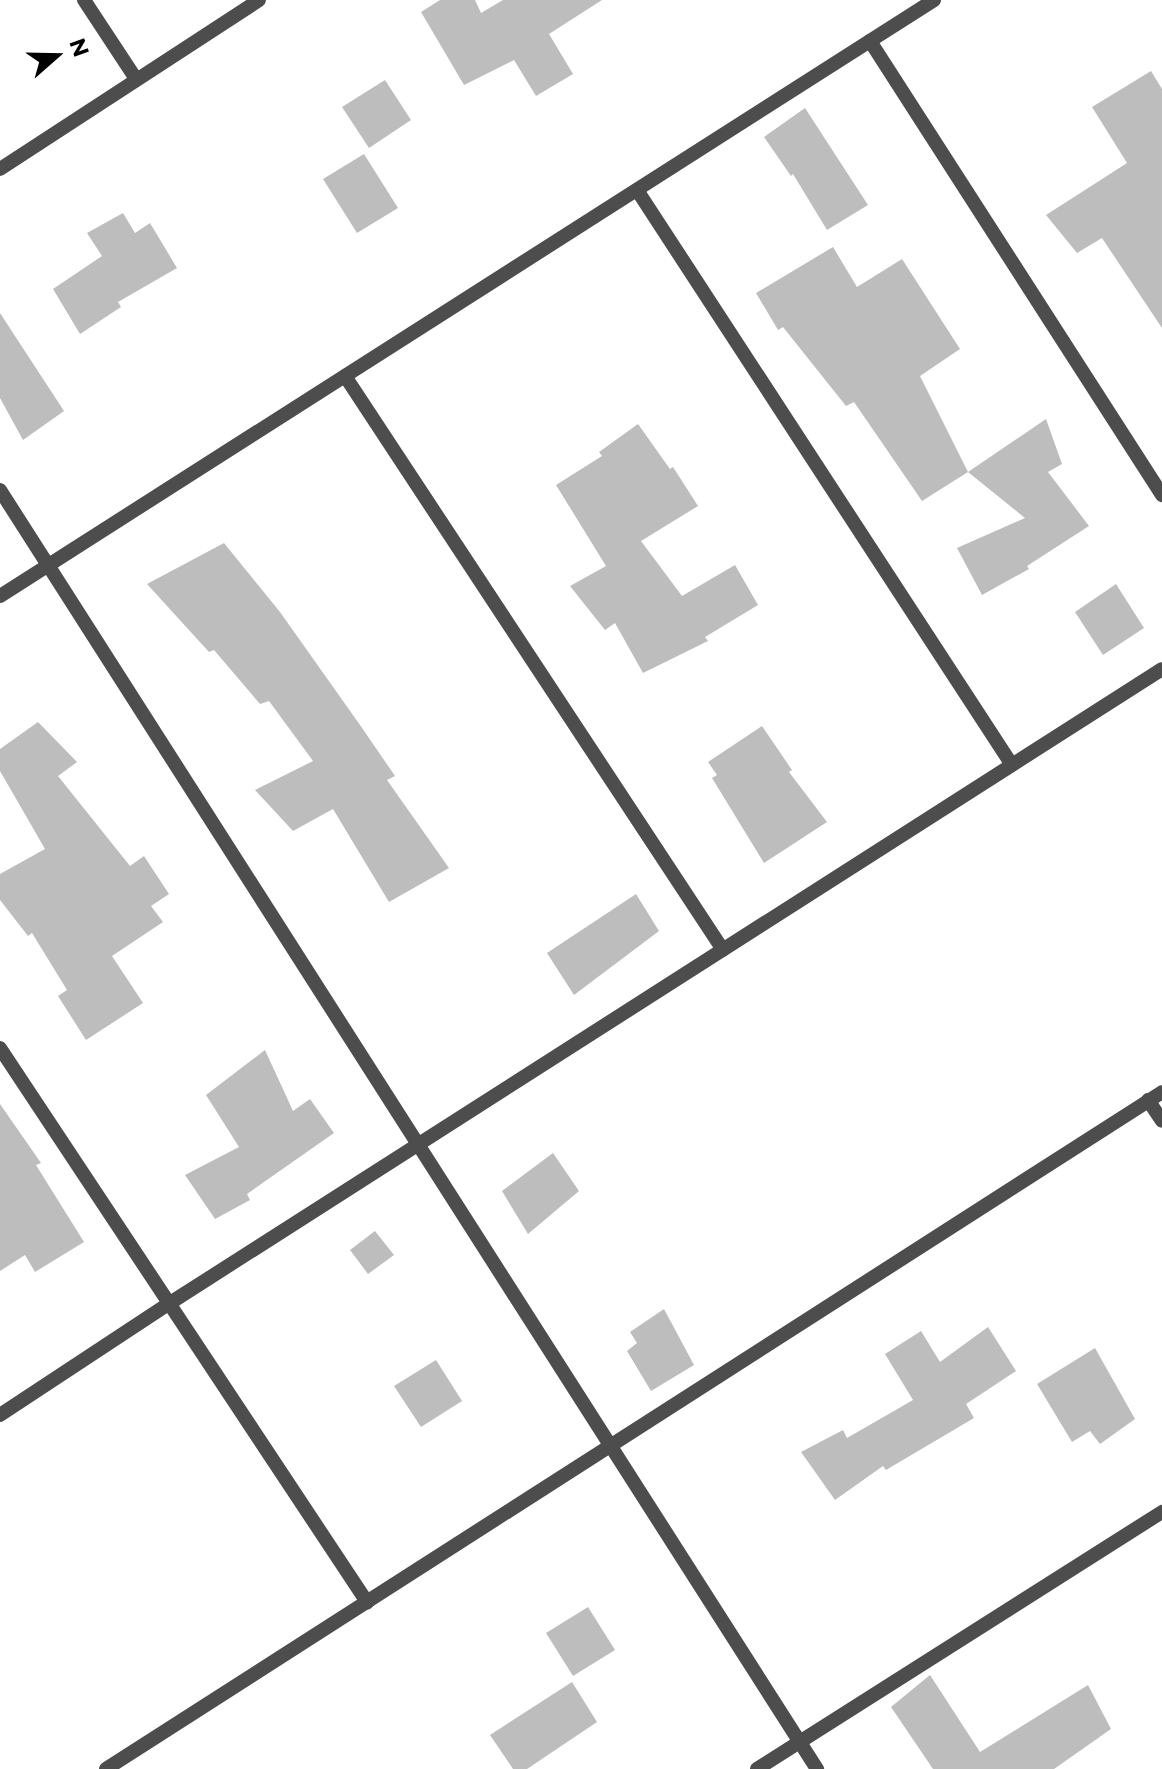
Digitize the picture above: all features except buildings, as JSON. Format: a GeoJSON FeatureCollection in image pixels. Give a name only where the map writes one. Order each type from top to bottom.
{"type":"FeatureCollection","features":[{"type":"Feature","properties":{"kind":"street"},"geometry":{"type":"LineString","coordinates":[[84,0],[136,79]]}},
{"type":"Feature","properties":{"kind":"street"},"geometry":{"type":"LineString","coordinates":[[0,169],[259,0]]}},
{"type":"Feature","properties":{"kind":"street"},"geometry":{"type":"LineString","coordinates":[[0,596],[934,0]]}},
{"type":"Feature","properties":{"kind":"street"},"geometry":{"type":"LineString","coordinates":[[870,41],[1162,495]]}},
{"type":"Feature","properties":{"kind":"street"},"geometry":{"type":"LineString","coordinates":[[637,190],[1012,765]]}},
{"type":"Feature","properties":{"kind":"street"},"geometry":{"type":"LineString","coordinates":[[345,376],[723,950]]}},
{"type":"Feature","properties":{"kind":"street"},"geometry":{"type":"LineString","coordinates":[[0,490],[817,1769]]}},
{"type":"Feature","properties":{"kind":"street"},"geometry":{"type":"LineString","coordinates":[[0,1415],[170,1303],[1162,669]]}},
{"type":"Feature","properties":{"kind":"street"},"geometry":{"type":"LineString","coordinates":[[0,1048],[367,1602]]}},
{"type":"Feature","properties":{"kind":"street"},"geometry":{"type":"LineString","coordinates":[[106,1769],[1162,1092]]}},
{"type":"Feature","properties":{"kind":"street"},"geometry":{"type":"LineString","coordinates":[[1148,1100],[1162,1121]]}},
{"type":"Feature","properties":{"kind":"street"},"geometry":{"type":"LineString","coordinates":[[757,1769],[1162,1512]]}}]}
